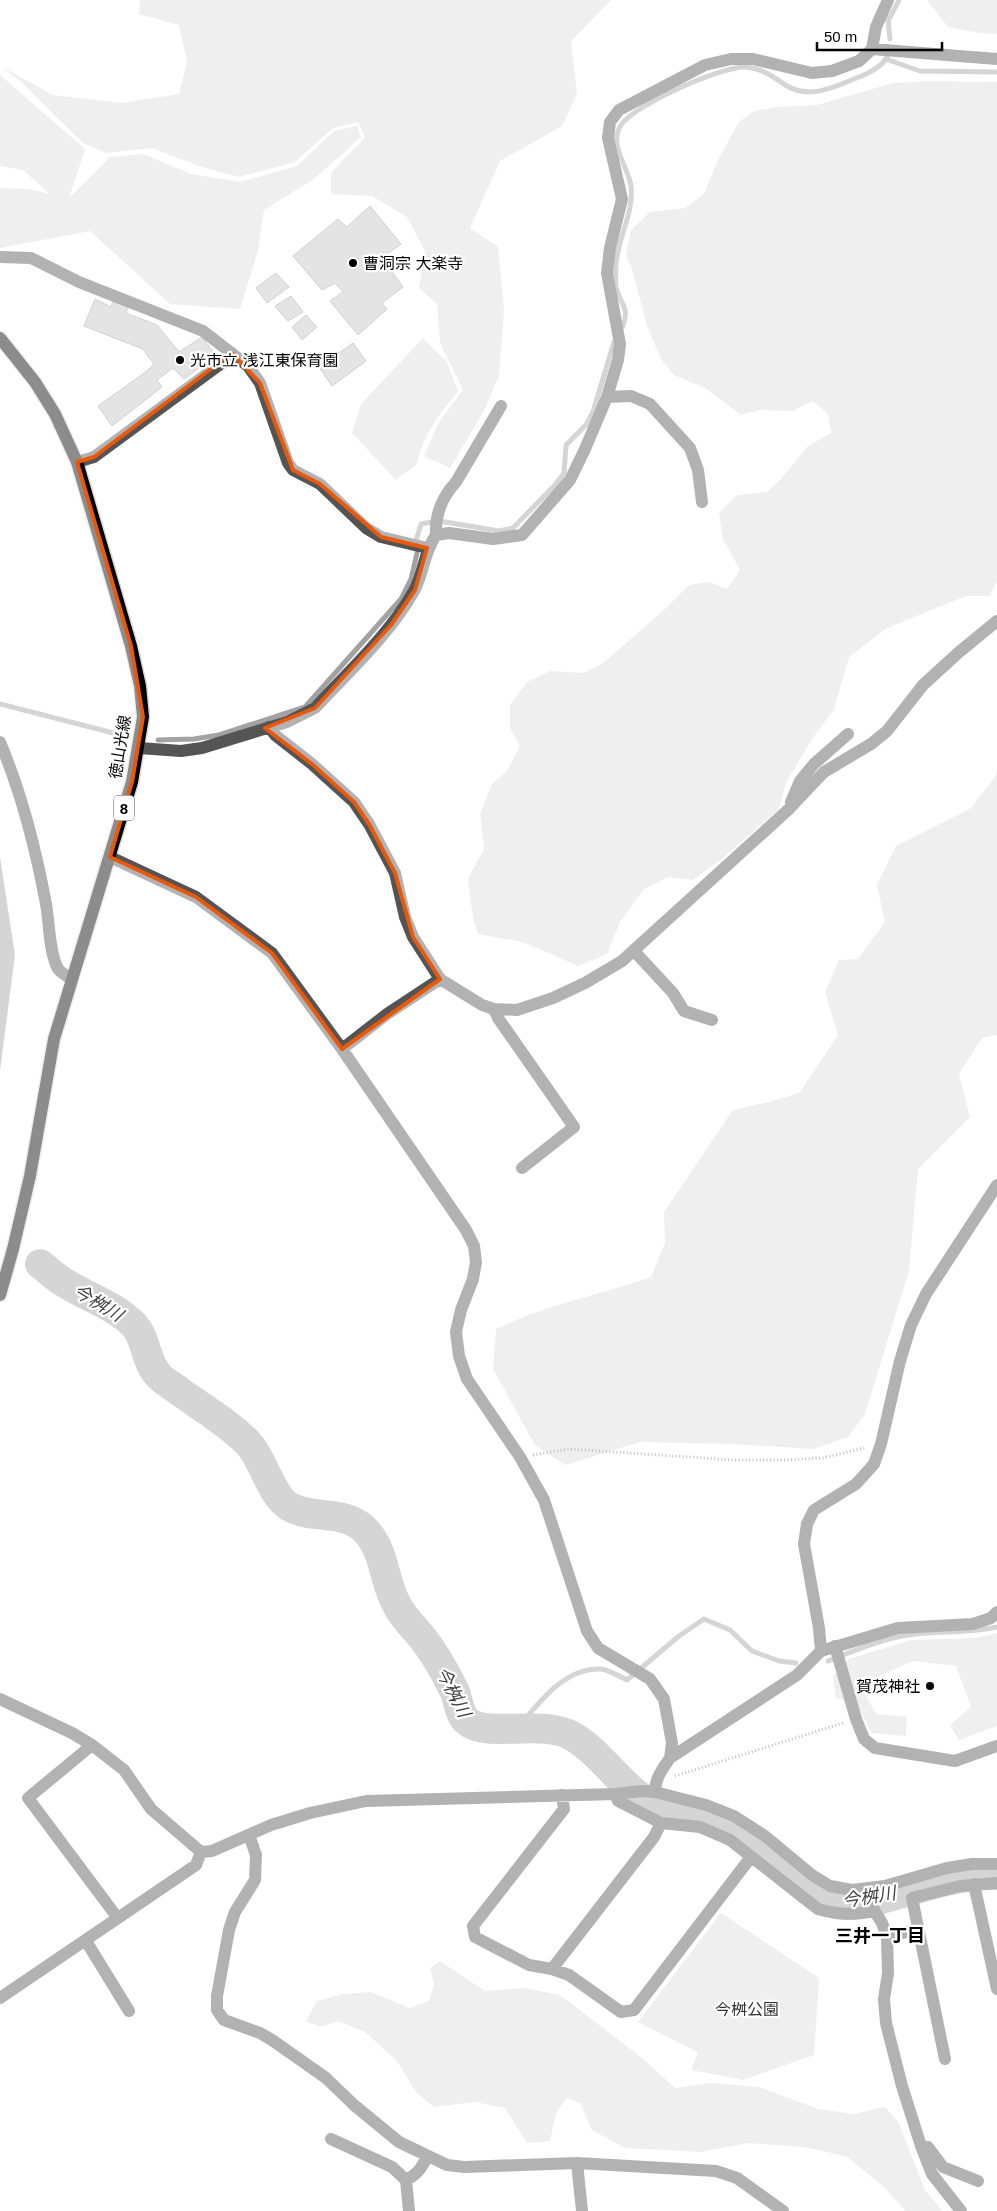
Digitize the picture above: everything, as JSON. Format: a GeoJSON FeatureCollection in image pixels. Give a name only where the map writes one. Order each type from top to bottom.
{"type":"FeatureCollection","features":[{"type":"Feature","properties":{"kind":"main road","name":"徳山光線"},"geometry":{"type":"LineString","coordinates":[[0,338],[35,382],[56,414],[77,462],[131,646],[140,686],[143,717],[132,782],[54,1039],[28,1185],[14,1249],[0,1295]]}},
{"type":"Feature","properties":{"kind":"street"},"geometry":{"type":"LineString","coordinates":[[436,535],[449,533],[493,539],[522,535],[570,480],[607,397],[618,360],[620,344],[607,273],[610,248],[622,199],[608,138],[610,122],[619,110],[706,65],[731,59],[753,59],[812,73],[832,71],[859,61],[872,49],[876,27],[888,0]]}},
{"type":"Feature","properties":{"kind":"street"},"geometry":{"type":"LineString","coordinates":[[872,49],[997,59]]}},
{"type":"Feature","properties":{"kind":"street"},"geometry":{"type":"LineString","coordinates":[[0,257],[31,258],[79,282],[203,331],[248,366],[260,382],[288,463],[293,470],[320,484],[366,528],[381,537],[427,548]]}},
{"type":"Feature","properties":{"kind":"street"},"geometry":{"type":"LineString","coordinates":[[77,462],[94,458],[226,360],[232,353]]}},
{"type":"Feature","properties":{"kind":"street"},"geometry":{"type":"LineString","coordinates":[[607,397],[631,396],[650,404],[690,448],[698,470],[702,502]]}},
{"type":"Feature","properties":{"kind":"street"},"geometry":{"type":"LineString","coordinates":[[139,748],[181,751],[202,748],[287,722],[315,708],[391,625],[414,590],[427,548],[436,535],[435,525],[446,492],[456,482],[500,406]]}},
{"type":"Feature","properties":{"kind":"street"},"geometry":{"type":"LineString","coordinates":[[269,727],[275,735],[312,764],[354,802],[369,824],[395,873],[405,918],[413,937],[440,979],[482,1005],[494,1009],[517,1010],[553,998],[585,983],[634,951],[693,894],[788,808],[824,772],[871,744],[887,731],[923,685],[997,621]]}},
{"type":"Feature","properties":{"kind":"street"},"geometry":{"type":"LineString","coordinates":[[788,808],[800,780],[814,764],[848,734]]}},
{"type":"Feature","properties":{"kind":"street"},"geometry":{"type":"LineString","coordinates":[[0,742],[21,802],[39,867],[49,917],[52,953],[57,969],[71,979]]}},
{"type":"Feature","properties":{"kind":"street"},"geometry":{"type":"LineString","coordinates":[[110,857],[196,897],[272,953],[342,1049],[466,1230],[474,1246],[476,1262],[473,1279],[461,1310],[456,1332],[459,1356],[466,1379],[520,1457],[544,1500],[587,1630],[598,1648],[650,1678],[664,1699],[672,1743],[670,1758],[655,1787]]}},
{"type":"Feature","properties":{"kind":"street"},"geometry":{"type":"LineString","coordinates":[[634,951],[673,994],[684,1011],[712,1020]]}},
{"type":"Feature","properties":{"kind":"street"},"geometry":{"type":"LineString","coordinates":[[342,1049],[387,1014],[440,979]]}},
{"type":"Feature","properties":{"kind":"street"},"geometry":{"type":"LineString","coordinates":[[494,1009],[498,1018],[574,1127],[522,1168]]}},
{"type":"Feature","properties":{"kind":"street"},"geometry":{"type":"LineString","coordinates":[[821,1651],[819,1628],[804,1544],[807,1524],[814,1510],[856,1484],[874,1464],[881,1444],[900,1360],[911,1325],[926,1294],[997,1185]]}},
{"type":"Feature","properties":{"kind":"street"},"geometry":{"type":"LineString","coordinates":[[670,1758],[797,1674],[821,1651],[898,1628],[973,1624],[991,1618],[997,1612]]}},
{"type":"Feature","properties":{"kind":"street"},"geometry":{"type":"LineString","coordinates":[[835,1646],[864,1739],[875,1748],[954,1761],[997,1746]]}},
{"type":"Feature","properties":{"kind":"street"},"geometry":{"type":"LineString","coordinates":[[0,1699],[72,1732],[92,1745],[124,1770],[152,1808],[201,1852],[212,1851],[249,1835],[310,1813],[366,1802],[615,1794],[642,1791],[655,1787],[734,1816],[765,1836],[812,1875],[830,1886],[852,1890],[867,1889],[885,1886],[947,1868],[972,1864],[997,1864]]}},
{"type":"Feature","properties":{"kind":"street"},"geometry":{"type":"LineString","coordinates":[[92,1745],[28,1798],[117,1917]]}},
{"type":"Feature","properties":{"kind":"street"},"geometry":{"type":"LineString","coordinates":[[615,1794],[618,1802],[661,1823],[700,1828],[730,1840],[818,1909],[836,1914],[859,1914],[874,1911]]}},
{"type":"Feature","properties":{"kind":"street"},"geometry":{"type":"LineString","coordinates":[[562,1795],[564,1809],[473,1926],[475,1937],[529,1965],[552,1969],[569,1975],[621,2012],[634,2010],[751,1857]]}},
{"type":"Feature","properties":{"kind":"street"},"geometry":{"type":"LineString","coordinates":[[552,1969],[654,1837],[661,1823]]}},
{"type":"Feature","properties":{"kind":"street"},"geometry":{"type":"LineString","coordinates":[[249,1835],[256,1855],[255,1880],[235,1912],[229,1930],[217,1996],[217,2010],[224,2020],[260,2033],[272,2040],[326,2078],[354,2105],[399,2142],[447,2165],[464,2167],[577,2163],[716,2171],[737,2178],[783,2211]]}},
{"type":"Feature","properties":{"kind":"street"},"geometry":{"type":"LineString","coordinates":[[0,1998],[196,1865],[201,1852]]}},
{"type":"Feature","properties":{"kind":"street"},"geometry":{"type":"LineString","coordinates":[[945,2059],[912,1898],[974,1884],[997,1883]]}},
{"type":"Feature","properties":{"kind":"street"},"geometry":{"type":"LineString","coordinates":[[974,1884],[997,1989]]}},
{"type":"Feature","properties":{"kind":"street"},"geometry":{"type":"LineString","coordinates":[[867,1889],[874,1911],[882,1923],[887,1937],[888,1973],[884,1999],[886,2023],[921,2146],[932,2174],[961,2211]]}},
{"type":"Feature","properties":{"kind":"street"},"geometry":{"type":"LineString","coordinates":[[887,1937],[918,1929]]}},
{"type":"Feature","properties":{"kind":"street"},"geometry":{"type":"LineString","coordinates":[[86,1941],[129,2011]]}},
{"type":"Feature","properties":{"kind":"street"},"geometry":{"type":"LineString","coordinates":[[331,2139],[392,2167],[406,2180],[409,2211]]}},
{"type":"Feature","properties":{"kind":"street"},"geometry":{"type":"LineString","coordinates":[[921,2146],[928,2147],[944,2167],[978,2180]]}},
{"type":"Feature","properties":{"kind":"street"},"geometry":{"type":"LineString","coordinates":[[406,2180],[414,2177],[427,2157]]}},
{"type":"Feature","properties":{"kind":"street"},"geometry":{"type":"LineString","coordinates":[[577,2163],[582,2211]]}},
{"type":"Feature","properties":{"kind":"path"},"geometry":{"type":"LineString","coordinates":[[520,1457],[569,1449],[734,1460],[782,1460],[823,1458],[881,1444]]}},
{"type":"Feature","properties":{"kind":"path"},"geometry":{"type":"LineString","coordinates":[[655,1787],[856,1718]]}},
{"type":"Feature","properties":{"kind":"highlighted area"},"geometry":{"type":"Polygon","coordinates":[[[232,353],[260,383],[293,470],[320,484],[381,537],[427,548],[415,590],[391,625],[315,708],[265,728],[312,764],[354,802],[369,824],[395,873],[413,937],[440,979],[342,1049],[272,953],[196,897],[110,857],[132,782],[143,717],[131,646],[77,462],[94,457],[232,353]]]}},
{"type":"Feature","properties":{"kind":"green space"},"geometry":{"type":"Polygon","coordinates":[[[140,0],[611,0],[571,41],[577,94],[562,126],[500,161],[470,228],[498,247],[504,311],[499,376],[484,411],[450,468],[424,456],[439,422],[463,390],[440,343],[437,304],[419,288],[425,251],[407,217],[372,196],[331,194],[331,173],[365,137],[358,122],[333,128],[295,162],[239,177],[202,167],[152,148],[106,153],[83,143],[19,80],[0,66],[53,95],[123,103],[179,94],[187,61],[179,25],[139,14],[140,0]]]}},
{"type":"Feature","properties":{"kind":"green space"},"geometry":{"type":"Polygon","coordinates":[[[927,0],[997,0],[997,34],[979,33],[948,27],[927,0]]]}},
{"type":"Feature","properties":{"kind":"green space"},"geometry":{"type":"Polygon","coordinates":[[[0,75],[85,149],[69,198],[110,157],[143,154],[191,174],[240,182],[297,166],[334,131],[357,126],[361,137],[314,179],[264,210],[258,251],[240,309],[170,304],[90,231],[0,248],[0,188],[29,189],[50,194],[23,170],[0,166],[0,75]]]}},
{"type":"Feature","properties":{"kind":"green space"},"geometry":{"type":"Polygon","coordinates":[[[928,81],[997,82],[997,581],[990,596],[966,596],[887,628],[849,657],[834,709],[812,739],[786,783],[779,809],[723,858],[693,880],[668,877],[644,889],[620,922],[607,954],[578,966],[523,942],[478,934],[473,918],[468,879],[484,849],[480,814],[492,784],[507,771],[520,746],[510,728],[510,705],[527,682],[550,671],[584,673],[602,664],[665,609],[689,585],[709,582],[727,589],[740,570],[723,539],[719,513],[737,495],[767,492],[781,479],[808,446],[831,433],[828,414],[813,401],[793,411],[760,410],[741,415],[705,388],[674,375],[661,359],[647,326],[632,269],[626,255],[631,230],[650,212],[685,208],[704,194],[718,160],[739,122],[754,111],[778,107],[817,105],[893,83],[928,81]]]}},
{"type":"Feature","properties":{"kind":"green space"},"geometry":{"type":"Polygon","coordinates":[[[423,338],[447,362],[458,391],[438,417],[428,434],[423,443],[417,464],[396,480],[352,433],[361,404],[423,338]]]}},
{"type":"Feature","properties":{"kind":"green space"},"geometry":{"type":"Polygon","coordinates":[[[997,770],[997,1035],[982,1038],[959,1074],[970,1117],[918,1169],[909,1271],[865,1414],[848,1437],[813,1449],[734,1444],[640,1442],[565,1465],[535,1445],[493,1369],[496,1329],[534,1313],[651,1277],[665,1243],[664,1212],[733,1110],[799,1093],[838,1035],[825,992],[839,960],[858,959],[885,922],[877,885],[896,846],[971,808],[995,777],[997,770]]]}},
{"type":"Feature","properties":{"kind":"green space"},"geometry":{"type":"Polygon","coordinates":[[[997,1633],[997,1726],[959,1740],[950,1725],[971,1707],[956,1666],[913,1661],[868,1681],[865,1694],[876,1714],[907,1717],[906,1736],[872,1733],[856,1703],[836,1698],[833,1676],[849,1659],[911,1640],[976,1638],[997,1633]]]}},
{"type":"Feature","properties":{"kind":"green space","name":"今桝公園"},"geometry":{"type":"Polygon","coordinates":[[[721,1913],[819,1978],[814,2055],[743,2080],[691,2070],[698,2052],[638,2022],[721,1913]]]}},
{"type":"Feature","properties":{"kind":"green space"},"geometry":{"type":"Polygon","coordinates":[[[440,1961],[485,1991],[523,1988],[560,1995],[641,2057],[675,2088],[711,2083],[759,2087],[818,2109],[854,2114],[884,2107],[898,2121],[925,2190],[942,2211],[906,2211],[884,2187],[846,2156],[803,2147],[748,2143],[701,2152],[625,2148],[592,2130],[580,2103],[567,2098],[556,2113],[550,2141],[527,2143],[505,2108],[475,2102],[434,2107],[416,2092],[397,2061],[365,2032],[337,2021],[320,2027],[306,2021],[317,2001],[343,1994],[371,1992],[410,2008],[429,2001],[434,1984],[430,1968],[440,1961]]]}},
{"type":"Feature","properties":{"kind":"shaded area"},"geometry":{"type":"Polygon","coordinates":[[[0,857],[15,955],[0,1071],[0,857]]]}},
{"type":"Feature","properties":{"kind":"building"},"geometry":{"type":"Polygon","coordinates":[[[370,206],[401,244],[382,258],[403,287],[382,303],[387,309],[358,335],[330,301],[343,292],[335,283],[322,290],[293,256],[338,219],[347,227],[370,206]]]}},
{"type":"Feature","properties":{"kind":"building"},"geometry":{"type":"Polygon","coordinates":[[[276,273],[289,287],[267,303],[256,288],[276,273]]]}},
{"type":"Feature","properties":{"kind":"building"},"geometry":{"type":"Polygon","coordinates":[[[291,296],[303,312],[288,321],[275,306],[291,296]]]}},
{"type":"Feature","properties":{"kind":"building","name":"光市立 浅江東保育園"},"geometry":{"type":"Polygon","coordinates":[[[95,299],[111,307],[113,301],[128,307],[126,313],[157,325],[179,352],[202,337],[216,355],[184,379],[173,368],[157,380],[162,387],[112,426],[98,406],[154,364],[143,349],[84,326],[95,299]]]}},
{"type":"Feature","properties":{"kind":"building"},"geometry":{"type":"Polygon","coordinates":[[[306,315],[317,327],[302,340],[292,327],[306,315]]]}},
{"type":"Feature","properties":{"kind":"building"},"geometry":{"type":"Polygon","coordinates":[[[353,343],[366,361],[332,386],[319,367],[353,343]]]}},
{"type":"Feature","properties":{"kind":"waterway"},"geometry":{"type":"LineString","coordinates":[[890,39],[888,21],[899,0]]}},
{"type":"Feature","properties":{"kind":"waterway"},"geometry":{"type":"LineString","coordinates":[[623,326],[625,310],[616,287],[616,264],[630,206],[631,186],[618,148],[617,140],[621,125],[642,107],[679,88],[734,68],[758,69],[796,90],[814,92],[867,73],[884,62],[888,54]]}},
{"type":"Feature","properties":{"kind":"waterway"},"geometry":{"type":"LineString","coordinates":[[886,59],[920,71],[997,72]]}},
{"type":"Feature","properties":{"kind":"waterway"},"geometry":{"type":"LineString","coordinates":[[439,521],[499,531],[513,528],[555,485],[564,473],[566,445],[586,425],[593,412],[614,342]]}},
{"type":"Feature","properties":{"kind":"waterway"},"geometry":{"type":"LineString","coordinates":[[416,541],[421,524],[431,522]]}},
{"type":"Feature","properties":{"kind":"waterway"},"geometry":{"type":"LineString","coordinates":[[158,740],[194,739],[219,735],[305,707],[401,599],[411,579],[417,553]]}},
{"type":"Feature","properties":{"kind":"waterway"},"geometry":{"type":"LineString","coordinates":[[0,704],[129,737]]}},
{"type":"Feature","properties":{"kind":"waterway","name":"今桝川"},"geometry":{"type":"LineString","coordinates":[[40,1264],[62,1281],[127,1318],[138,1331],[151,1364],[159,1376],[224,1422],[249,1444],[283,1502],[299,1511],[349,1520],[358,1524],[366,1531],[377,1548],[392,1596],[406,1619],[436,1657],[455,1692],[460,1711],[468,1722],[489,1729],[546,1729],[560,1731],[572,1736],[593,1752],[631,1790],[653,1805],[671,1811],[710,1818],[734,1829],[762,1848],[815,1895],[837,1904],[860,1904],[947,1881],[972,1876],[997,1875]]}},
{"type":"Feature","properties":{"kind":"waterway"},"geometry":{"type":"LineString","coordinates":[[517,1729],[553,1689],[575,1674],[601,1669],[627,1680],[679,1636],[704,1619],[730,1630],[752,1651],[779,1661],[796,1663]]}},
{"type":"Feature","properties":{"kind":"waterway"},"geometry":{"type":"LineString","coordinates":[[828,1661],[871,1644],[897,1637],[997,1627]]}},
{"type":"Feature","properties":{"kind":"place","name":"曹洞宗 大楽寺"},"geometry":{"type":"Point","coordinates":[353,263]}},
{"type":"Feature","properties":{"kind":"place","name":"光市立 浅江東保育園"},"geometry":{"type":"Point","coordinates":[180,360]}},
{"type":"Feature","properties":{"kind":"place","name":"賀茂神社"},"geometry":{"type":"Point","coordinates":[930,1686]}},
{"type":"Feature","properties":{"kind":"district","name":"三井一丁目"},"geometry":{"type":"Point","coordinates":[880,1936]}}]}
